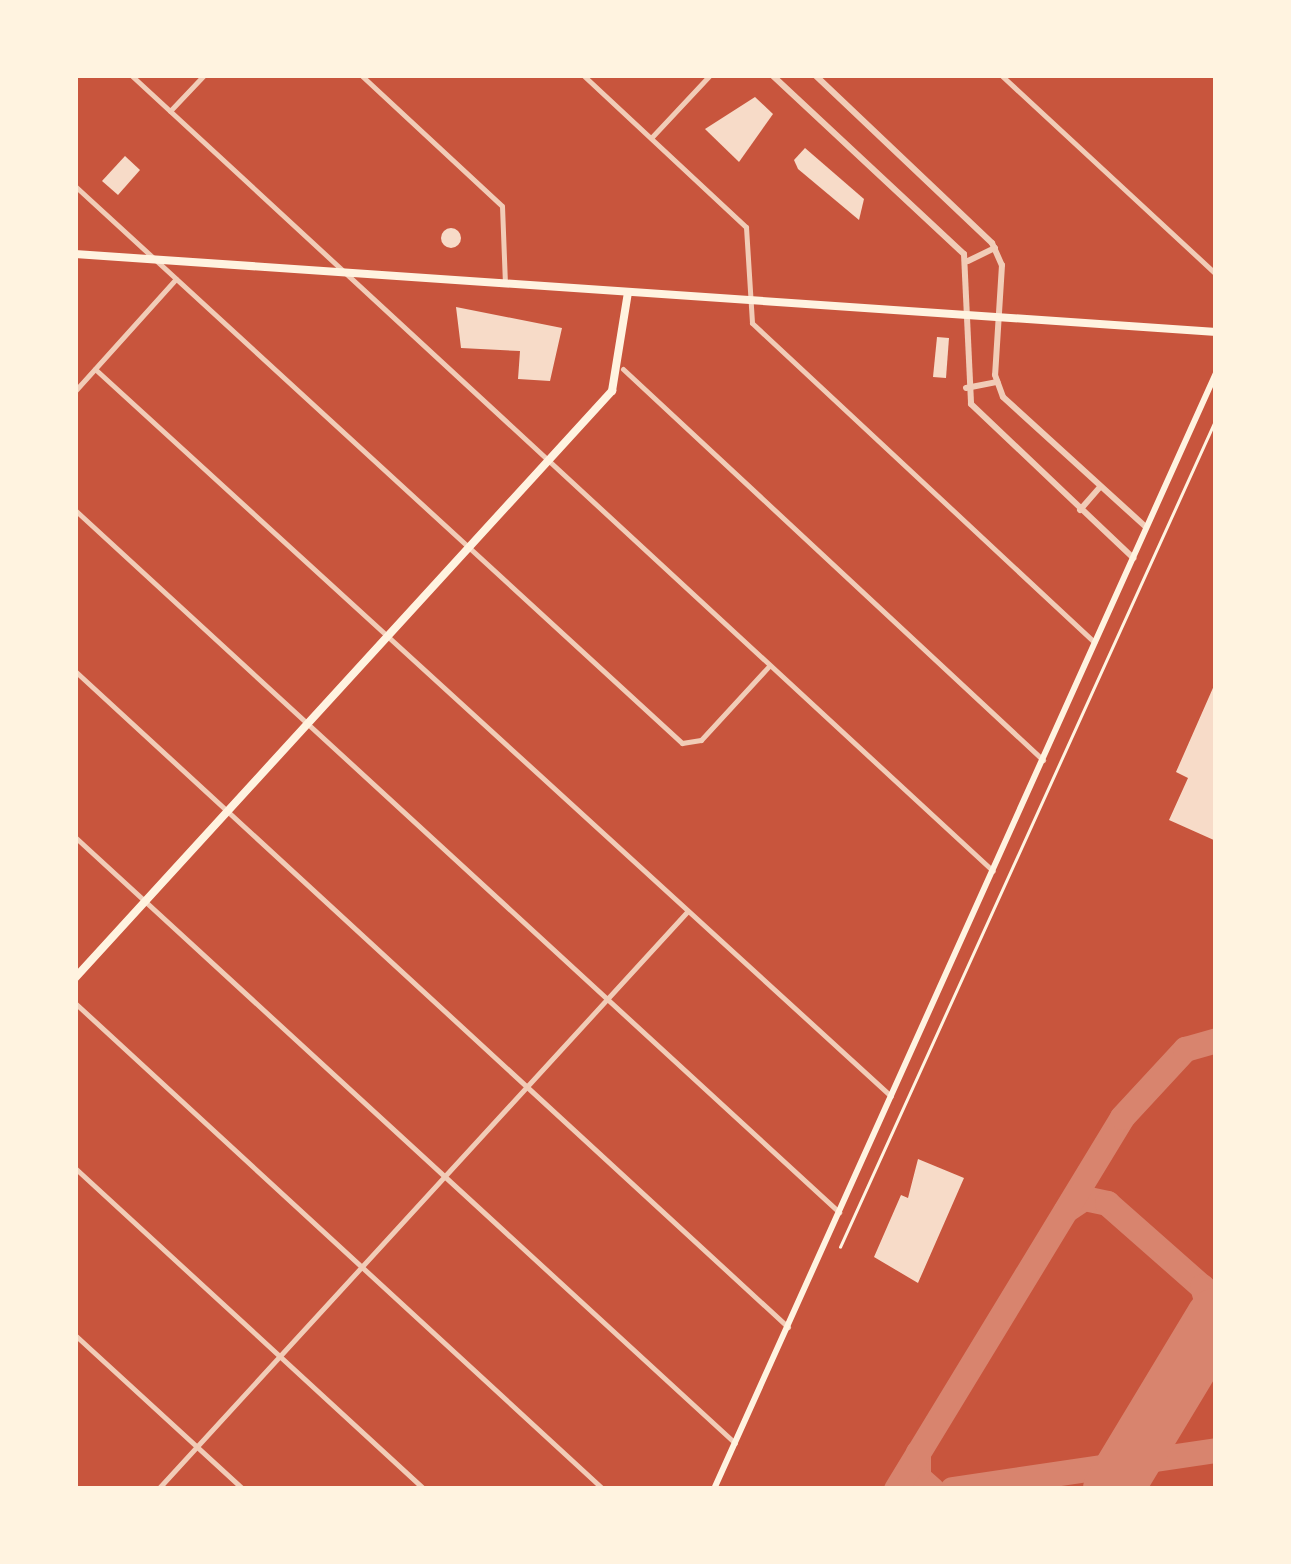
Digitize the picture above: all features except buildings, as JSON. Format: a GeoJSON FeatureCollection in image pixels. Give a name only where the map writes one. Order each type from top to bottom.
{"type":"FeatureCollection","features":[{"type":"Feature","properties":{"kind":"main road"},"geometry":{"type":"LineString","coordinates":[[75,254],[1216,332]]}},
{"type":"Feature","properties":{"kind":"main road"},"geometry":{"type":"LineString","coordinates":[[75,978],[548,463],[622,369],[628,292]]}},
{"type":"Feature","properties":{"kind":"main road"},"geometry":{"type":"LineString","coordinates":[[714,1489],[1216,372]]}},
{"type":"Feature","properties":{"kind":"street"},"geometry":{"type":"LineString","coordinates":[[131,75],[993,872]]}},
{"type":"Feature","properties":{"kind":"street"},"geometry":{"type":"LineString","coordinates":[[170,111],[204,75]]}},
{"type":"Feature","properties":{"kind":"street"},"geometry":{"type":"LineString","coordinates":[[361,75],[502,206],[506,283]]}},
{"type":"Feature","properties":{"kind":"street"},"geometry":{"type":"LineString","coordinates":[[584,75],[746,227],[746,298],[752,323],[1094,642]]}},
{"type":"Feature","properties":{"kind":"street"},"geometry":{"type":"LineString","coordinates":[[651,138],[710,75]]}},
{"type":"Feature","properties":{"kind":"street"},"geometry":{"type":"LineString","coordinates":[[772,75],[968,262],[966,388],[982,419],[1132,558]]}},
{"type":"Feature","properties":{"kind":"street"},"geometry":{"type":"LineString","coordinates":[[815,75],[995,248],[997,382],[1011,407],[1146,528]]}},
{"type":"Feature","properties":{"kind":"street"},"geometry":{"type":"LineString","coordinates":[[1002,75],[1216,274]]}},
{"type":"Feature","properties":{"kind":"street"},"geometry":{"type":"LineString","coordinates":[[75,186],[688,748],[769,666]]}},
{"type":"Feature","properties":{"kind":"street"},"geometry":{"type":"LineString","coordinates":[[968,262],[995,248]]}},
{"type":"Feature","properties":{"kind":"street"},"geometry":{"type":"LineString","coordinates":[[75,391],[176,278]]}},
{"type":"Feature","properties":{"kind":"street"},"geometry":{"type":"LineString","coordinates":[[95,369],[890,1096]]}},
{"type":"Feature","properties":{"kind":"street"},"geometry":{"type":"LineString","coordinates":[[622,369],[1043,760]]}},
{"type":"Feature","properties":{"kind":"street"},"geometry":{"type":"LineString","coordinates":[[966,388],[997,382]]}},
{"type":"Feature","properties":{"kind":"street"},"geometry":{"type":"LineString","coordinates":[[1080,510],[1100,487]]}},
{"type":"Feature","properties":{"kind":"street"},"geometry":{"type":"LineString","coordinates":[[75,510],[839,1212]]}},
{"type":"Feature","properties":{"kind":"street"},"geometry":{"type":"LineString","coordinates":[[75,671],[788,1327]]}},
{"type":"Feature","properties":{"kind":"street"},"geometry":{"type":"LineString","coordinates":[[75,836],[735,1443]]}},
{"type":"Feature","properties":{"kind":"street"},"geometry":{"type":"LineString","coordinates":[[158,1489],[686,912]]}},
{"type":"Feature","properties":{"kind":"street"},"geometry":{"type":"LineString","coordinates":[[75,1003],[603,1489]]}},
{"type":"Feature","properties":{"kind":"street"},"geometry":{"type":"LineString","coordinates":[[75,1168],[424,1489]]}},
{"type":"Feature","properties":{"kind":"street"},"geometry":{"type":"LineString","coordinates":[[75,1334],[243,1489]]}},
{"type":"Feature","properties":{"kind":"path"},"geometry":{"type":"LineString","coordinates":[[840,1246],[1216,418]]}},
{"type":"Feature","properties":{"kind":"taxiway"},"geometry":{"type":"LineString","coordinates":[[896,1489],[1122,1117],[1185,1049],[1216,1040]]}},
{"type":"Feature","properties":{"kind":"taxiway"},"geometry":{"type":"LineString","coordinates":[[1066,1210],[1084,1198],[1107,1203],[1216,1299]]}},
{"type":"Feature","properties":{"kind":"taxiway"},"geometry":{"type":"LineString","coordinates":[[1198,1347],[1210,1314],[1202,1286]]}},
{"type":"Feature","properties":{"kind":"taxiway"},"geometry":{"type":"LineString","coordinates":[[952,1489],[1216,1450]]}},
{"type":"Feature","properties":{"kind":"taxiway"},"geometry":{"type":"LineString","coordinates":[[918,1452],[918,1477],[932,1489]]}},
{"type":"Feature","properties":{"kind":"runway"},"geometry":{"type":"LineString","coordinates":[[1113,1489],[1216,1318]]}}]}
